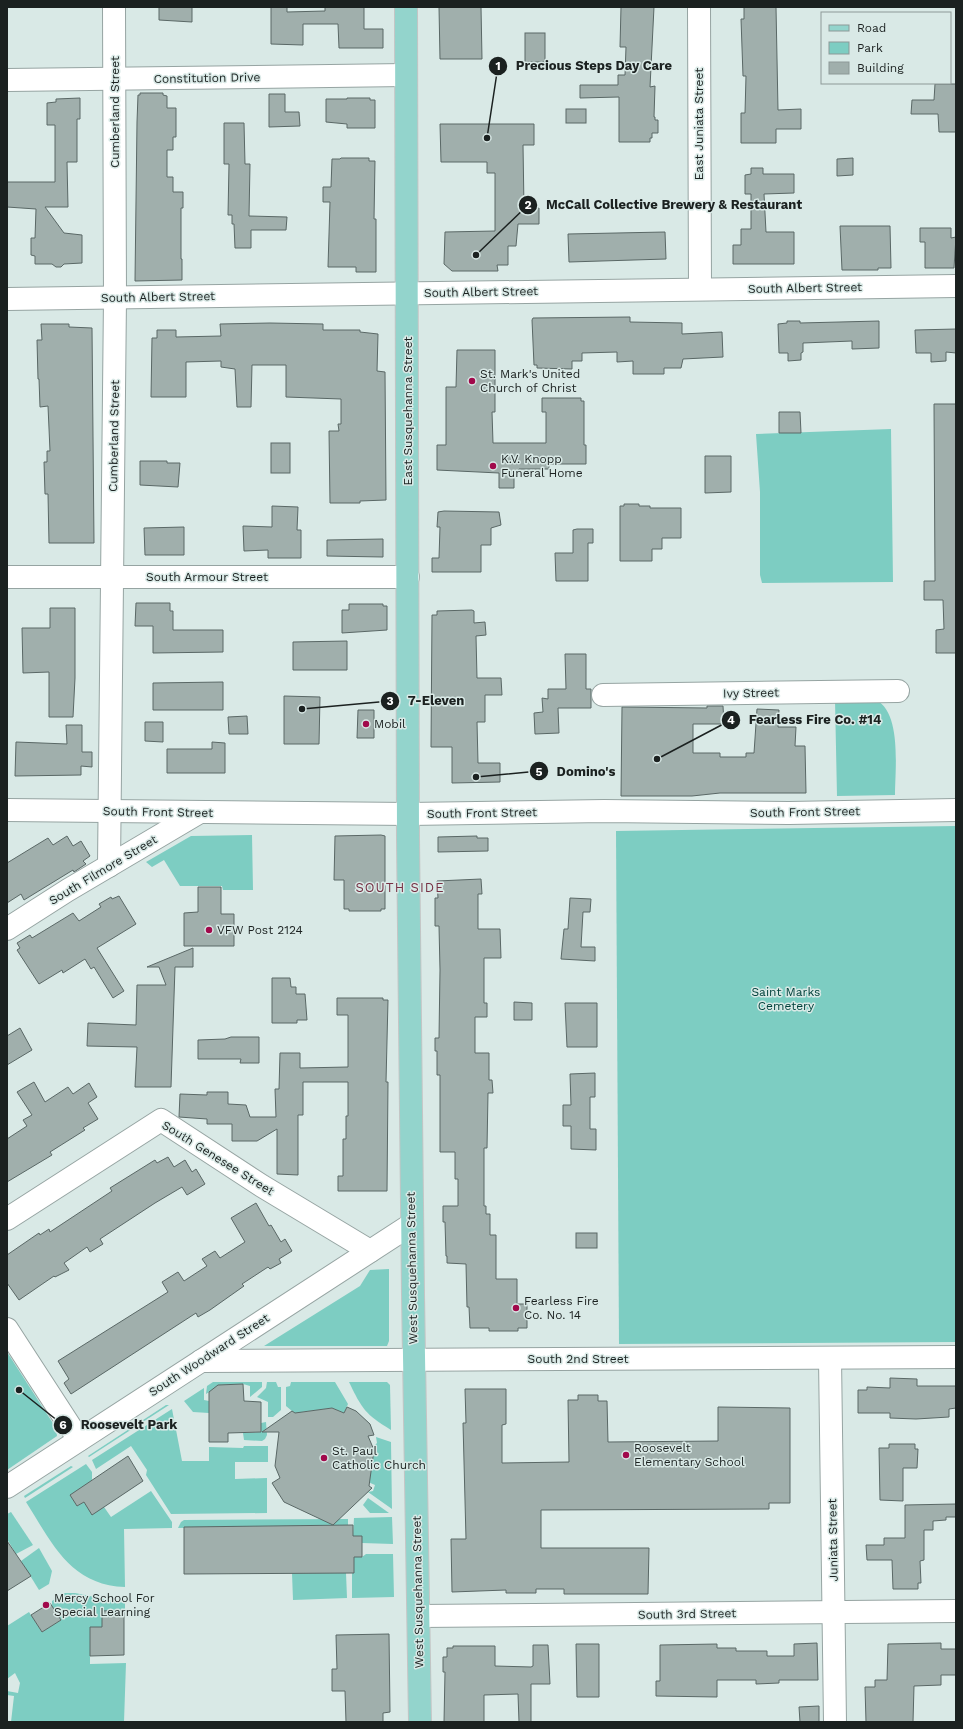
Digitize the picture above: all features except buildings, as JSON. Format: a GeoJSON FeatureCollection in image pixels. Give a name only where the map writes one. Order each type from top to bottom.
{"type":"FeatureCollection","features":[{"type":"Feature","properties":{"kind":"main road","name":"East Susquehanna Street"},"geometry":{"type":"LineString","coordinates":[[406,7],[408,814]]}},
{"type":"Feature","properties":{"kind":"main road","name":"West Susquehanna Street"},"geometry":{"type":"LineString","coordinates":[[408,814],[412,1224],[420,1722]]}},
{"type":"Feature","properties":{"kind":"street","name":"Cumberland Street"},"geometry":{"type":"LineString","coordinates":[[109,866],[115,298],[114,7]]}},
{"type":"Feature","properties":{"kind":"street","name":"East Juniata Street"},"geometry":{"type":"LineString","coordinates":[[699,7],[700,289]]}},
{"type":"Feature","properties":{"kind":"street","name":"Constitution Drive"},"geometry":{"type":"LineString","coordinates":[[7,80],[114,80],[406,75]]}},
{"type":"Feature","properties":{"kind":"street","name":"South Albert Street"},"geometry":{"type":"LineString","coordinates":[[7,299],[956,286]]}},
{"type":"Feature","properties":{"kind":"street","name":"South Armour Street"},"geometry":{"type":"LineString","coordinates":[[7,577],[408,577]]}},
{"type":"Feature","properties":{"kind":"street","name":"Ivy Street"},"geometry":{"type":"LineString","coordinates":[[603,695],[898,691]]}},
{"type":"Feature","properties":{"kind":"street","name":"South Front Street"},"geometry":{"type":"LineString","coordinates":[[7,810],[408,814],[604,811],[789,813],[956,810]]}},
{"type":"Feature","properties":{"kind":"street","name":"South Filmore Street"},"geometry":{"type":"LineString","coordinates":[[7,929],[200,812]]}},
{"type":"Feature","properties":{"kind":"street","name":"South Genesee Street"},"geometry":{"type":"LineString","coordinates":[[7,1219],[161,1120],[262,1186],[370,1251]]}},
{"type":"Feature","properties":{"kind":"street","name":"South Woodward Street"},"geometry":{"type":"LineString","coordinates":[[7,1487],[412,1224]]}},
{"type":"Feature","properties":{"kind":"street"},"geometry":{"type":"LineString","coordinates":[[7,1330],[79,1440]]}},
{"type":"Feature","properties":{"kind":"street","name":"South 2nd Street"},"geometry":{"type":"LineString","coordinates":[[201,1361],[956,1357]]}},
{"type":"Feature","properties":{"kind":"street","name":"Juniata Street"},"geometry":{"type":"LineString","coordinates":[[830,1358],[835,1722]]}},
{"type":"Feature","properties":{"kind":"street","name":"South 3rd Street"},"geometry":{"type":"LineString","coordinates":[[419,1616],[956,1611]]}},
{"type":"Feature","properties":{"kind":"green space"},"geometry":{"type":"Polygon","coordinates":[[[891,429],[893,582],[762,583],[760,575],[760,492],[756,434],[891,429]]]}},
{"type":"Feature","properties":{"kind":"green space"},"geometry":{"type":"Polygon","coordinates":[[[835,700],[876,700],[884,707],[890,717],[895,743],[895,795],[837,796],[835,700]]]}},
{"type":"Feature","properties":{"kind":"green space","name":"Saint Marks Cemetery"},"geometry":{"type":"Polygon","coordinates":[[[956,826],[956,1342],[619,1344],[616,831],[956,826]]]}},
{"type":"Feature","properties":{"kind":"green space"},"geometry":{"type":"Polygon","coordinates":[[[252,835],[253,890],[223,890],[222,886],[180,886],[164,860],[152,867],[146,862],[191,836],[252,835]]]}},
{"type":"Feature","properties":{"kind":"green space"},"geometry":{"type":"Polygon","coordinates":[[[389,1269],[389,1341],[387,1346],[264,1346],[360,1286],[370,1270],[389,1269]]]}},
{"type":"Feature","properties":{"kind":"green space"},"geometry":{"type":"Polygon","coordinates":[[[7,1352],[56,1428],[57,1436],[7,1470],[7,1352]]]}},
{"type":"Feature","properties":{"kind":"green space"},"geometry":{"type":"Polygon","coordinates":[[[213,1382],[262,1382],[262,1387],[250,1397],[250,1386],[243,1384],[220,1385],[206,1394],[207,1386],[213,1382]]]}},
{"type":"Feature","properties":{"kind":"green space"},"geometry":{"type":"Polygon","coordinates":[[[267,1382],[276,1382],[278,1387],[281,1387],[281,1410],[273,1417],[268,1417],[268,1402],[257,1397],[266,1388],[267,1382]]]}},
{"type":"Feature","properties":{"kind":"green space"},"geometry":{"type":"Polygon","coordinates":[[[291,1382],[335,1382],[348,1404],[344,1413],[332,1408],[302,1412],[298,1416],[286,1406],[286,1387],[290,1386],[291,1382]]]}},
{"type":"Feature","properties":{"kind":"green space"},"geometry":{"type":"Polygon","coordinates":[[[349,1382],[387,1382],[390,1385],[391,1430],[375,1420],[365,1410],[357,1399],[349,1382]]]}},
{"type":"Feature","properties":{"kind":"green space"},"geometry":{"type":"Polygon","coordinates":[[[204,1388],[204,1400],[209,1401],[209,1413],[193,1412],[184,1401],[204,1388]]]}},
{"type":"Feature","properties":{"kind":"green space"},"geometry":{"type":"Polygon","coordinates":[[[166,1405],[169,1405],[89,1457],[88,1456],[166,1405]]]}},
{"type":"Feature","properties":{"kind":"green space"},"geometry":{"type":"Polygon","coordinates":[[[172,1409],[182,1461],[209,1461],[209,1447],[243,1448],[244,1446],[268,1446],[268,1462],[235,1462],[235,1479],[267,1478],[267,1513],[171,1514],[146,1475],[147,1470],[131,1446],[96,1469],[92,1460],[172,1409]]]}},
{"type":"Feature","properties":{"kind":"green space"},"geometry":{"type":"Polygon","coordinates":[[[266,1422],[267,1435],[265,1439],[262,1441],[244,1440],[243,1433],[261,1432],[261,1423],[266,1422]]]}},
{"type":"Feature","properties":{"kind":"green space"},"geometry":{"type":"Polygon","coordinates":[[[376,1437],[391,1442],[392,1509],[368,1492],[373,1491],[375,1485],[368,1482],[374,1450],[373,1447],[377,1443],[376,1437]]]}},
{"type":"Feature","properties":{"kind":"green space"},"geometry":{"type":"Polygon","coordinates":[[[86,1464],[92,1472],[92,1481],[71,1495],[77,1506],[84,1502],[92,1514],[104,1507],[111,1517],[151,1491],[172,1522],[172,1528],[124,1529],[125,1587],[106,1584],[90,1579],[76,1570],[54,1546],[26,1502],[86,1464]]]}},
{"type":"Feature","properties":{"kind":"green space"},"geometry":{"type":"Polygon","coordinates":[[[71,1466],[73,1467],[25,1498],[24,1496],[71,1466]]]}},
{"type":"Feature","properties":{"kind":"green space"},"geometry":{"type":"Polygon","coordinates":[[[368,1498],[389,1513],[370,1513],[363,1505],[368,1498]]]}},
{"type":"Feature","properties":{"kind":"green space"},"geometry":{"type":"Polygon","coordinates":[[[11,1512],[33,1545],[16,1554],[7,1539],[7,1514],[11,1512]]]}},
{"type":"Feature","properties":{"kind":"green space"},"geometry":{"type":"Polygon","coordinates":[[[392,1517],[393,1544],[362,1543],[362,1536],[353,1536],[354,1518],[392,1517]]]}},
{"type":"Feature","properties":{"kind":"green space"},"geometry":{"type":"Polygon","coordinates":[[[348,1519],[348,1525],[178,1528],[184,1520],[348,1519]]]}},
{"type":"Feature","properties":{"kind":"green space"},"geometry":{"type":"Polygon","coordinates":[[[39,1548],[52,1571],[49,1584],[39,1590],[21,1561],[39,1548]]]}},
{"type":"Feature","properties":{"kind":"green space"},"geometry":{"type":"Polygon","coordinates":[[[366,1554],[393,1554],[394,1597],[352,1598],[352,1573],[354,1557],[362,1557],[366,1554]]]}},
{"type":"Feature","properties":{"kind":"green space"},"geometry":{"type":"Polygon","coordinates":[[[292,1573],[346,1573],[347,1598],[293,1600],[292,1573]]]}},
{"type":"Feature","properties":{"kind":"green space"},"geometry":{"type":"Polygon","coordinates":[[[64,1593],[75,1593],[125,1603],[125,1610],[102,1611],[102,1627],[90,1628],[90,1664],[126,1663],[124,1722],[11,1722],[14,1696],[7,1695],[7,1691],[18,1693],[20,1683],[15,1673],[7,1679],[7,1626],[29,1612],[42,1632],[61,1620],[52,1607],[52,1601],[64,1593]]]}},
{"type":"Feature","properties":{"kind":"place","name":"Precious Steps Day Care"},"geometry":{"type":"Point","coordinates":[487,138]}},
{"type":"Feature","properties":{"kind":"place","name":"McCall Collective Brewery & Restaurant"},"geometry":{"type":"Point","coordinates":[476,255]}},
{"type":"Feature","properties":{"kind":"place","name":"St. Mark's United Church of Christ"},"geometry":{"type":"Point","coordinates":[472,381]}},
{"type":"Feature","properties":{"kind":"place","name":"K.V. Knopp Funeral Home"},"geometry":{"type":"Point","coordinates":[493,466]}},
{"type":"Feature","properties":{"kind":"place","name":"7-Eleven"},"geometry":{"type":"Point","coordinates":[302,709]}},
{"type":"Feature","properties":{"kind":"place","name":"Mobil"},"geometry":{"type":"Point","coordinates":[366,724]}},
{"type":"Feature","properties":{"kind":"place","name":"Fearless Fire Co. #14"},"geometry":{"type":"Point","coordinates":[657,759]}},
{"type":"Feature","properties":{"kind":"place","name":"Domino's"},"geometry":{"type":"Point","coordinates":[476,777]}},
{"type":"Feature","properties":{"kind":"place","name":"VFW Post 2124"},"geometry":{"type":"Point","coordinates":[209,930]}},
{"type":"Feature","properties":{"kind":"place","name":"Fearless Fire Co. No. 14"},"geometry":{"type":"Point","coordinates":[516,1308]}},
{"type":"Feature","properties":{"kind":"place","name":"Roosevelt Park"},"geometry":{"type":"Point","coordinates":[19,1390]}},
{"type":"Feature","properties":{"kind":"place","name":"Roosevelt Elementary School"},"geometry":{"type":"Point","coordinates":[626,1455]}},
{"type":"Feature","properties":{"kind":"place","name":"St. Paul Catholic Church"},"geometry":{"type":"Point","coordinates":[324,1458]}},
{"type":"Feature","properties":{"kind":"place","name":"Mercy School For Special Learning"},"geometry":{"type":"Point","coordinates":[46,1605]}},
{"type":"Feature","properties":{"kind":"district","name":"SOUTH SIDE"},"geometry":{"type":"Point","coordinates":[400,887]}}]}
